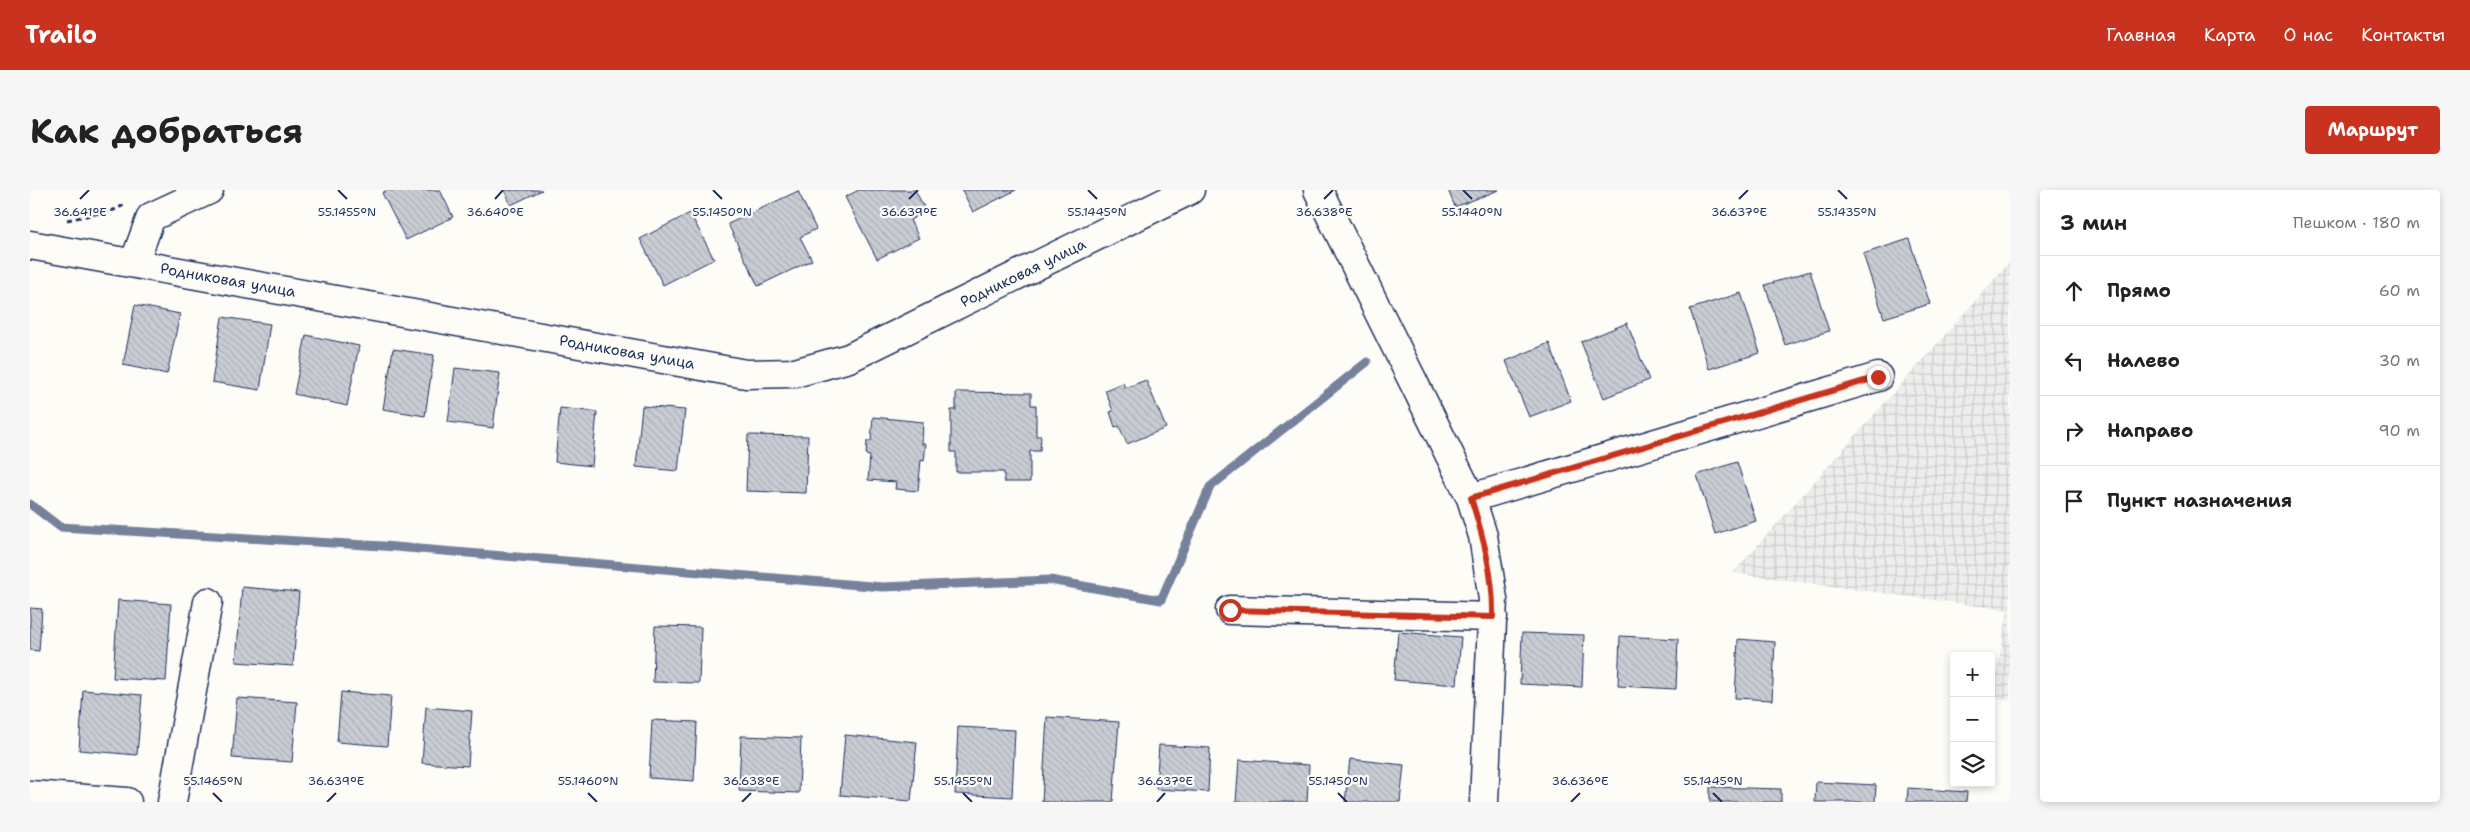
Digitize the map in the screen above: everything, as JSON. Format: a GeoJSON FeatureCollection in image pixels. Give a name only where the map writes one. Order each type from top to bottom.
{"type":"FeatureCollection","features":[{"type":"Feature","properties":{"kind":"street"},"geometry":{"type":"LineString","coordinates":[[134,263],[151,217],[209,190]]}},
{"type":"Feature","properties":{"kind":"street","name":"Родниковая улица"},"geometry":{"type":"LineString","coordinates":[[30,245],[746,374],[795,373],[848,358],[1190,190]]}},
{"type":"Feature","properties":{"kind":"street"},"geometry":{"type":"LineString","coordinates":[[1318,190],[1471,498],[1483,536],[1493,599],[1484,802]]}},
{"type":"Feature","properties":{"kind":"street"},"geometry":{"type":"LineString","coordinates":[[1471,498],[1878,377]]}},
{"type":"Feature","properties":{"kind":"street"},"geometry":{"type":"LineString","coordinates":[[172,802],[208,602]]}},
{"type":"Feature","properties":{"kind":"street"},"geometry":{"type":"LineString","coordinates":[[1230,610],[1493,617]]}},
{"type":"Feature","properties":{"kind":"street"},"geometry":{"type":"LineString","coordinates":[[30,795],[127,802]]}},
{"type":"Feature","properties":{"kind":"path"},"geometry":{"type":"LineString","coordinates":[[66,220],[114,210],[131,202]]}},
{"type":"Feature","properties":{"kind":"shaded area"},"geometry":{"type":"Polygon","coordinates":[[[2010,262],[2010,700],[1995,698],[1995,682],[2008,610],[1733,573],[2010,262]]]}},
{"type":"Feature","properties":{"kind":"building"},"geometry":{"type":"Polygon","coordinates":[[[387,190],[440,190],[453,217],[406,240],[382,193],[387,190]]]}},
{"type":"Feature","properties":{"kind":"building"},"geometry":{"type":"Polygon","coordinates":[[[504,190],[542,190],[511,205],[504,190]]]}},
{"type":"Feature","properties":{"kind":"building"},"geometry":{"type":"Polygon","coordinates":[[[859,190],[915,190],[926,211],[910,220],[919,238],[877,259],[845,197],[859,190]]]}},
{"type":"Feature","properties":{"kind":"building"},"geometry":{"type":"Polygon","coordinates":[[[962,190],[1016,190],[973,212],[962,190]]]}},
{"type":"Feature","properties":{"kind":"building"},"geometry":{"type":"Polygon","coordinates":[[[1448,190],[1499,190],[1455,207],[1448,190]]]}},
{"type":"Feature","properties":{"kind":"building"},"geometry":{"type":"Polygon","coordinates":[[[798,191],[816,229],[800,237],[812,260],[758,286],[728,224],[798,191]]]}},
{"type":"Feature","properties":{"kind":"building"},"geometry":{"type":"Polygon","coordinates":[[[690,213],[714,259],[663,285],[640,239],[690,213]]]}},
{"type":"Feature","properties":{"kind":"building"},"geometry":{"type":"Polygon","coordinates":[[[1909,239],[1930,304],[1884,318],[1863,254],[1909,239]]]}},
{"type":"Feature","properties":{"kind":"building"},"geometry":{"type":"Polygon","coordinates":[[[1810,271],[1829,331],[1785,345],[1765,285],[1810,271]]]}},
{"type":"Feature","properties":{"kind":"building"},"geometry":{"type":"Polygon","coordinates":[[[1741,293],[1760,353],[1709,369],[1690,309],[1741,293]]]}},
{"type":"Feature","properties":{"kind":"building"},"geometry":{"type":"Polygon","coordinates":[[[135,305],[180,314],[167,374],[123,365],[135,305]]]}},
{"type":"Feature","properties":{"kind":"building"},"geometry":{"type":"Polygon","coordinates":[[[222,317],[270,324],[260,390],[212,382],[222,317]]]}},
{"type":"Feature","properties":{"kind":"building"},"geometry":{"type":"Polygon","coordinates":[[[1627,323],[1649,380],[1604,398],[1581,342],[1627,323]]]}},
{"type":"Feature","properties":{"kind":"building"},"geometry":{"type":"Polygon","coordinates":[[[306,335],[359,346],[347,406],[294,394],[306,335]]]}},
{"type":"Feature","properties":{"kind":"building"},"geometry":{"type":"Polygon","coordinates":[[[1549,343],[1571,401],[1529,417],[1506,361],[1549,343]]]}},
{"type":"Feature","properties":{"kind":"building"},"geometry":{"type":"Polygon","coordinates":[[[393,349],[434,355],[425,416],[383,409],[393,349]]]}},
{"type":"Feature","properties":{"kind":"building"},"geometry":{"type":"Polygon","coordinates":[[[455,368],[500,373],[493,428],[448,422],[455,368]]]}},
{"type":"Feature","properties":{"kind":"building"},"geometry":{"type":"Polygon","coordinates":[[[1146,380],[1166,428],[1127,444],[1119,426],[1115,427],[1110,412],[1113,411],[1105,390],[1123,383],[1125,388],[1146,380]]]}},
{"type":"Feature","properties":{"kind":"building"},"geometry":{"type":"Polygon","coordinates":[[[956,392],[1031,393],[1031,405],[1036,405],[1036,436],[1041,436],[1040,451],[1030,451],[1030,482],[1004,482],[1004,472],[956,472],[956,452],[951,452],[951,410],[956,410],[956,392]]]}},
{"type":"Feature","properties":{"kind":"building"},"geometry":{"type":"Polygon","coordinates":[[[642,406],[685,410],[678,471],[636,467],[642,406]]]}},
{"type":"Feature","properties":{"kind":"building"},"geometry":{"type":"Polygon","coordinates":[[[560,408],[597,412],[592,466],[555,462],[560,408]]]}},
{"type":"Feature","properties":{"kind":"building"},"geometry":{"type":"Polygon","coordinates":[[[873,417],[923,422],[922,444],[926,444],[924,461],[921,460],[918,491],[895,489],[896,482],[868,480],[870,456],[866,455],[867,441],[871,441],[873,417]]]}},
{"type":"Feature","properties":{"kind":"building"},"geometry":{"type":"Polygon","coordinates":[[[748,435],[808,436],[806,493],[746,491],[748,435]]]}},
{"type":"Feature","properties":{"kind":"building"},"geometry":{"type":"Polygon","coordinates":[[[1737,462],[1756,521],[1715,534],[1697,475],[1737,462]]]}},
{"type":"Feature","properties":{"kind":"building"},"geometry":{"type":"Polygon","coordinates":[[[242,587],[299,592],[293,666],[236,662],[242,587]]]}},
{"type":"Feature","properties":{"kind":"building"},"geometry":{"type":"Polygon","coordinates":[[[118,600],[171,604],[166,681],[113,678],[118,600]]]}},
{"type":"Feature","properties":{"kind":"building"},"geometry":{"type":"Polygon","coordinates":[[[30,608],[42,609],[39,651],[30,650],[30,608]]]}},
{"type":"Feature","properties":{"kind":"building"},"geometry":{"type":"Polygon","coordinates":[[[655,626],[701,627],[699,683],[653,682],[655,626]]]}},
{"type":"Feature","properties":{"kind":"building"},"geometry":{"type":"Polygon","coordinates":[[[1398,632],[1461,637],[1457,685],[1394,680],[1398,632]]]}},
{"type":"Feature","properties":{"kind":"building"},"geometry":{"type":"Polygon","coordinates":[[[1522,633],[1584,635],[1582,687],[1520,684],[1522,633]]]}},
{"type":"Feature","properties":{"kind":"building"},"geometry":{"type":"Polygon","coordinates":[[[1620,636],[1678,639],[1676,689],[1618,686],[1620,636]]]}},
{"type":"Feature","properties":{"kind":"building"},"geometry":{"type":"Polygon","coordinates":[[[1738,639],[1775,642],[1772,700],[1735,698],[1738,639]]]}},
{"type":"Feature","properties":{"kind":"building"},"geometry":{"type":"Polygon","coordinates":[[[83,690],[142,695],[137,755],[79,750],[83,690]]]}},
{"type":"Feature","properties":{"kind":"building"},"geometry":{"type":"Polygon","coordinates":[[[341,692],[391,696],[387,746],[337,742],[341,692]]]}},
{"type":"Feature","properties":{"kind":"building"},"geometry":{"type":"Polygon","coordinates":[[[237,698],[297,702],[292,762],[232,758],[237,698]]]}},
{"type":"Feature","properties":{"kind":"building"},"geometry":{"type":"Polygon","coordinates":[[[426,707],[472,711],[468,766],[422,763],[426,707]]]}},
{"type":"Feature","properties":{"kind":"building"},"geometry":{"type":"Polygon","coordinates":[[[1047,717],[1119,722],[1113,802],[1042,802],[1047,717]]]}},
{"type":"Feature","properties":{"kind":"building"},"geometry":{"type":"Polygon","coordinates":[[[652,720],[697,722],[694,781],[649,778],[652,720]]]}},
{"type":"Feature","properties":{"kind":"building"},"geometry":{"type":"Polygon","coordinates":[[[958,727],[1015,730],[1012,797],[955,794],[958,727]]]}},
{"type":"Feature","properties":{"kind":"building"},"geometry":{"type":"Polygon","coordinates":[[[845,735],[917,742],[911,801],[840,795],[845,735]]]}},
{"type":"Feature","properties":{"kind":"building"},"geometry":{"type":"Polygon","coordinates":[[[741,736],[801,738],[799,793],[739,791],[741,736]]]}},
{"type":"Feature","properties":{"kind":"building"},"geometry":{"type":"Polygon","coordinates":[[[1159,745],[1210,748],[1208,792],[1156,789],[1159,745]]]}},
{"type":"Feature","properties":{"kind":"building"},"geometry":{"type":"Polygon","coordinates":[[[1350,759],[1404,765],[1400,802],[1345,802],[1350,759]]]}},
{"type":"Feature","properties":{"kind":"building"},"geometry":{"type":"Polygon","coordinates":[[[1239,760],[1309,765],[1307,802],[1236,802],[1239,760]]]}},
{"type":"Feature","properties":{"kind":"building"},"geometry":{"type":"Polygon","coordinates":[[[1816,782],[1876,785],[1875,802],[1815,802],[1816,782]]]}},
{"type":"Feature","properties":{"kind":"building"},"geometry":{"type":"Polygon","coordinates":[[[1710,787],[1781,789],[1781,802],[1710,802],[1710,787]]]}},
{"type":"Feature","properties":{"kind":"building"},"geometry":{"type":"Polygon","coordinates":[[[1908,788],[1967,792],[1966,802],[1907,802],[1908,788]]]}},
{"type":"Feature","properties":{"kind":"waterway"},"geometry":{"type":"LineString","coordinates":[[30,504],[60,527],[383,546],[883,587],[1050,580],[1161,600],[1210,487],[1367,362]]}},
{"type":"Feature","properties":{"kind":"route"},"geometry":{"type":"LineString","coordinates":[[1230,610],[1493,617],[1493,599],[1483,536],[1471,498],[1878,377]]}}]}
